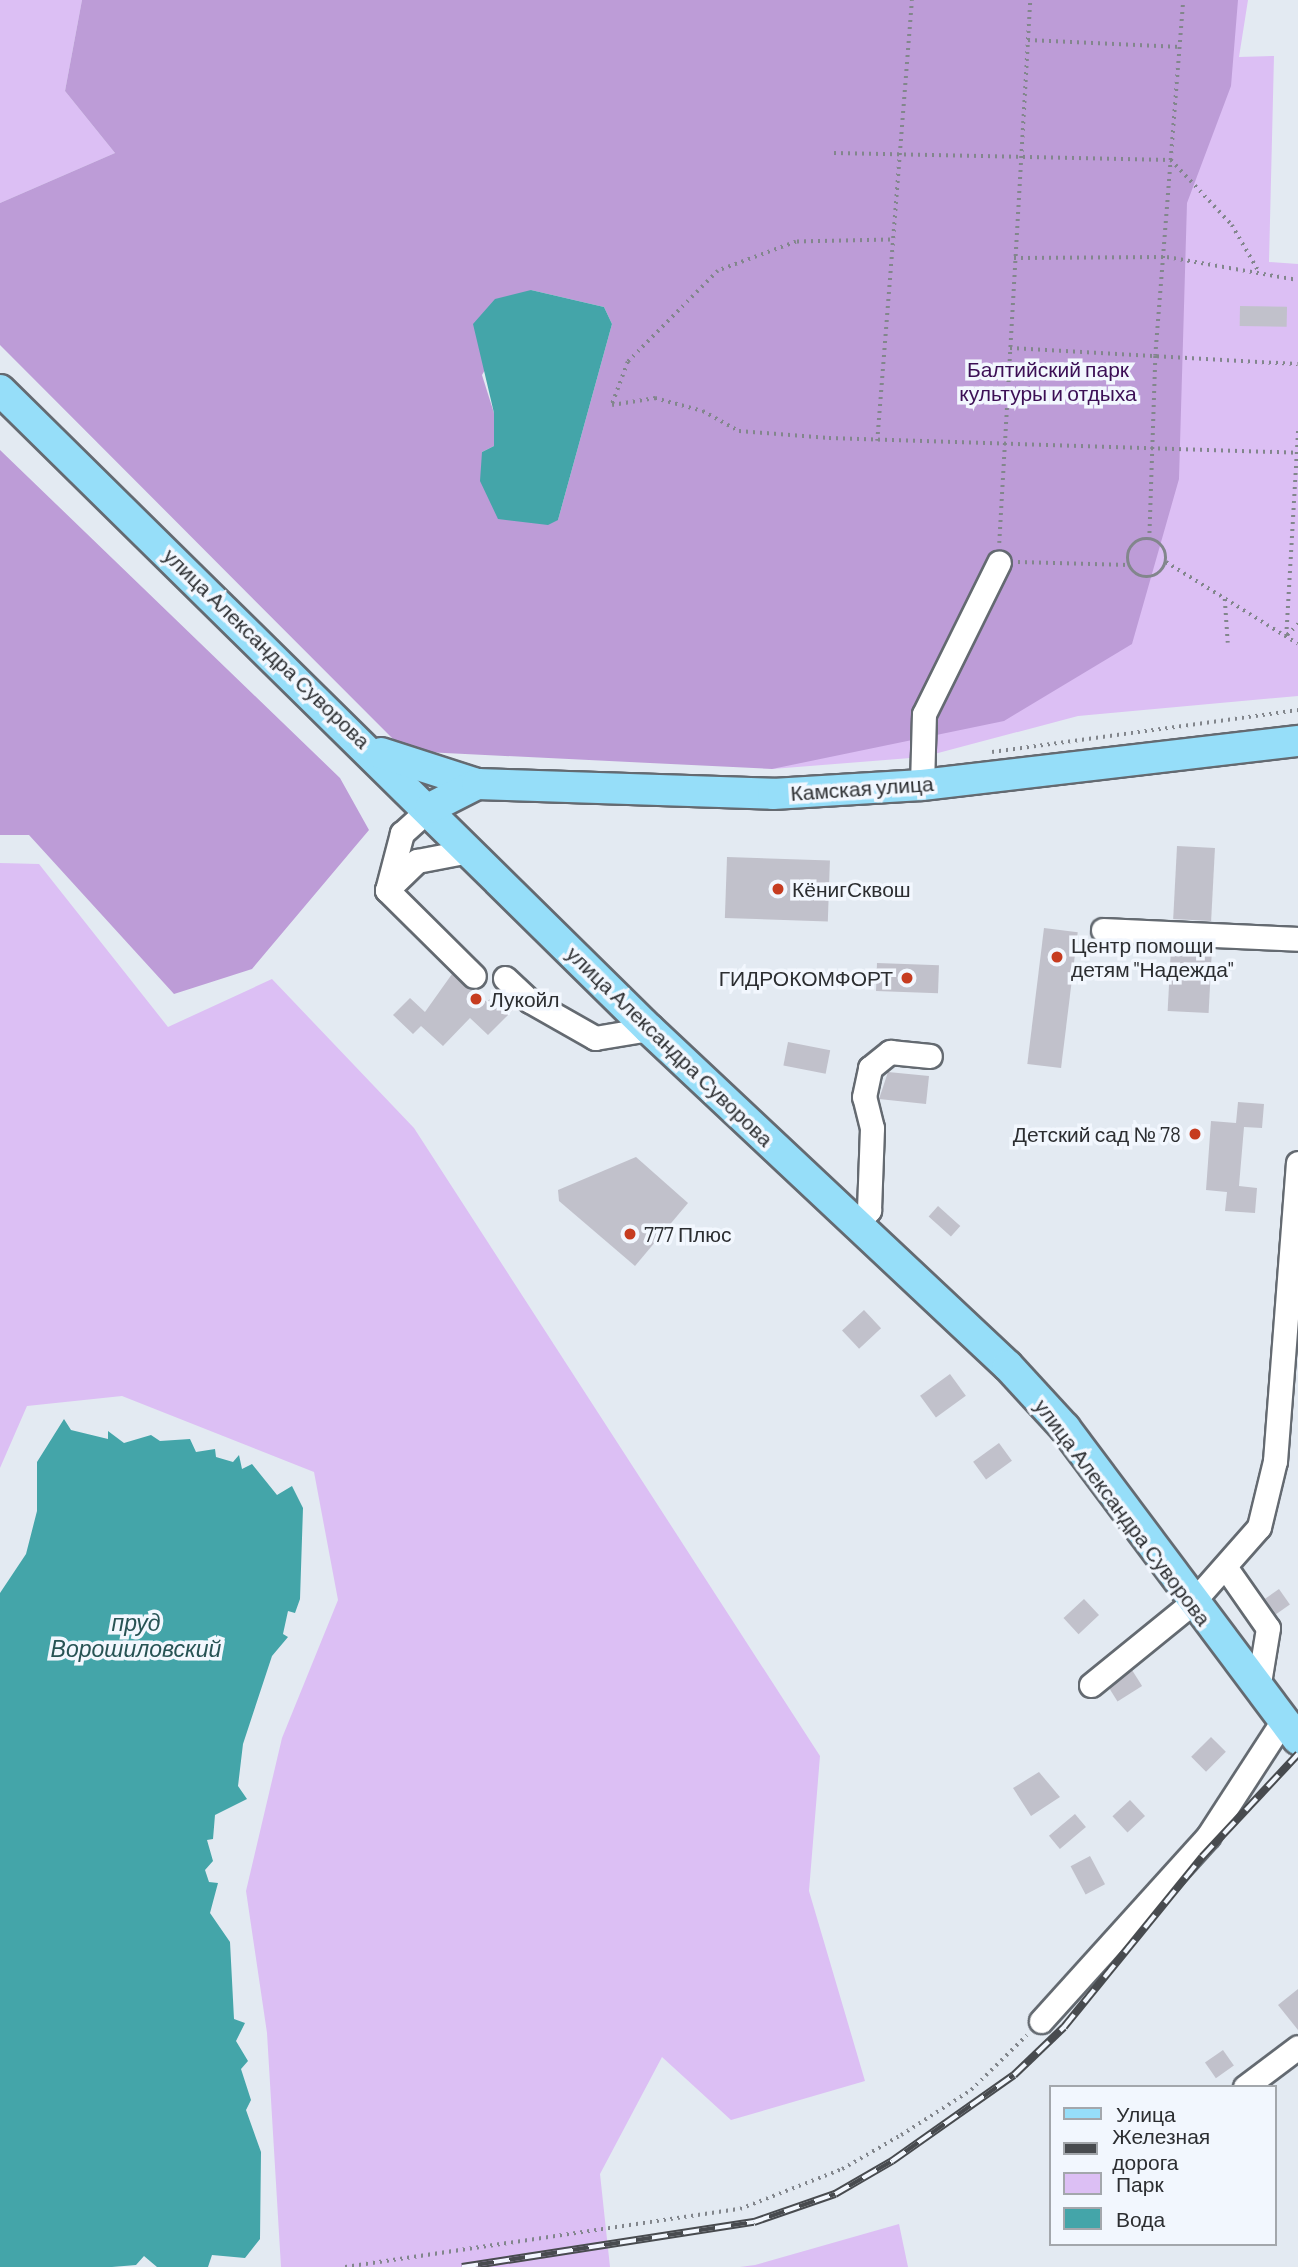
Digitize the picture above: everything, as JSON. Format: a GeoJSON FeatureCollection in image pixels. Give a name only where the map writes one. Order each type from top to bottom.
{"type":"FeatureCollection","features":[{"type":"Feature","properties":{"kind":"main road","name":"улица Александра Суворова"},"geometry":{"type":"LineString","coordinates":[[0,390],[430,808],[469,851],[649,1029],[857,1223],[1065,1428],[1192,1603],[1290,1730]]}},
{"type":"Feature","properties":{"kind":"main road","name":"Камская улица"},"geometry":{"type":"LineString","coordinates":[[430,808],[477,784],[773,794],[922,785],[1298,741]]}},
{"type":"Feature","properties":{"kind":"main road"},"geometry":{"type":"LineString","coordinates":[[369,748],[477,784]]}},
{"type":"Feature","properties":{"kind":"street"},"geometry":{"type":"LineString","coordinates":[[922,785],[924,715],[999,562]]}},
{"type":"Feature","properties":{"kind":"street"},"geometry":{"type":"LineString","coordinates":[[387,890],[402,833],[430,808]]}},
{"type":"Feature","properties":{"kind":"street"},"geometry":{"type":"LineString","coordinates":[[387,890],[417,861],[469,851]]}},
{"type":"Feature","properties":{"kind":"street"},"geometry":{"type":"LineString","coordinates":[[387,890],[474,976]]}},
{"type":"Feature","properties":{"kind":"street"},"geometry":{"type":"LineString","coordinates":[[1103,930],[1298,939]]}},
{"type":"Feature","properties":{"kind":"street"},"geometry":{"type":"LineString","coordinates":[[505,978],[530,1001],[595,1038],[649,1029]]}},
{"type":"Feature","properties":{"kind":"street"},"geometry":{"type":"LineString","coordinates":[[857,1223],[869,1210],[872,1128],[864,1097],[870,1068],[890,1052],[930,1056]]}},
{"type":"Feature","properties":{"kind":"street"},"geometry":{"type":"LineString","coordinates":[[1091,1685],[1192,1603],[1226,1568],[1259,1527],[1271,1496],[1290,1378],[1298,1164]]}},
{"type":"Feature","properties":{"kind":"street"},"geometry":{"type":"LineString","coordinates":[[1226,1568],[1268,1628],[1258,1689]]}},
{"type":"Feature","properties":{"kind":"street"},"geometry":{"type":"LineString","coordinates":[[1041,2021],[1208,1836],[1290,1730]]}},
{"type":"Feature","properties":{"kind":"street"},"geometry":{"type":"LineString","coordinates":[[1248,2085],[1298,2047]]}},
{"type":"Feature","properties":{"kind":"path"},"geometry":{"type":"LineString","coordinates":[[877,441],[890,240],[912,0]]}},
{"type":"Feature","properties":{"kind":"path"},"geometry":{"type":"LineString","coordinates":[[1030,0],[1017,157],[999,562],[1129,565],[1147,578],[1166,562]]}},
{"type":"Feature","properties":{"kind":"path"},"geometry":{"type":"LineString","coordinates":[[1149,540],[1155,356],[1167,257],[1183,0]]}},
{"type":"Feature","properties":{"kind":"path"},"geometry":{"type":"LineString","coordinates":[[1028,40],[1181,47]]}},
{"type":"Feature","properties":{"kind":"path"},"geometry":{"type":"LineString","coordinates":[[834,153],[1171,160],[1232,225],[1258,271]]}},
{"type":"Feature","properties":{"kind":"path"},"geometry":{"type":"LineString","coordinates":[[890,240],[796,242],[718,271],[628,362],[612,405],[655,398],[703,411],[739,431],[877,441],[1297,453]]}},
{"type":"Feature","properties":{"kind":"path"},"geometry":{"type":"LineString","coordinates":[[1014,258],[1167,257],[1298,280]]}},
{"type":"Feature","properties":{"kind":"path"},"geometry":{"type":"LineString","coordinates":[[1010,348],[1298,364]]}},
{"type":"Feature","properties":{"kind":"path"},"geometry":{"type":"LineString","coordinates":[[1286,636],[1298,429]]}},
{"type":"Feature","properties":{"kind":"path"},"geometry":{"type":"LineString","coordinates":[[1129,565],[1134,544],[1149,540],[1161,545],[1166,562],[1298,644]]}},
{"type":"Feature","properties":{"kind":"path"},"geometry":{"type":"LineString","coordinates":[[1225,599],[1228,643]]}},
{"type":"Feature","properties":{"kind":"path"},"geometry":{"type":"LineString","coordinates":[[1286,636],[1298,624]]}},
{"type":"Feature","properties":{"kind":"path"},"geometry":{"type":"LineString","coordinates":[[984,754],[1120,730],[1298,710]]}},
{"type":"Feature","properties":{"kind":"path"},"geometry":{"type":"LineString","coordinates":[[345,2267],[713,2214],[798,2188],[842,2169],[971,2090],[1041,2021]]}},
{"type":"Feature","properties":{"kind":"green space"},"geometry":{"type":"Polygon","coordinates":[[[0,0],[82,0],[65,91],[115,153],[0,203],[0,0]]]}},
{"type":"Feature","properties":{"kind":"green space"},"geometry":{"type":"Polygon","coordinates":[[[82,0],[1238,0],[1231,86],[1187,203],[1179,479],[1132,644],[1004,721],[772,769],[405,751],[0,345],[0,203],[115,153],[65,91],[82,0]],[[531,290],[482,375],[494,413],[494,446],[482,452],[558,520],[612,324],[604,307],[531,290]]]}},
{"type":"Feature","properties":{"kind":"green space","name":"Балтийский парк культуры и отдыха"},"geometry":{"type":"Polygon","coordinates":[[[756,0],[1248,0],[1239,57],[1274,56],[1269,262],[1298,264],[1298,696],[1078,716],[923,757],[772,769],[756,0]]]}},
{"type":"Feature","properties":{"kind":"green space"},"geometry":{"type":"Polygon","coordinates":[[[0,450],[340,778],[369,830],[252,969],[174,994],[29,835],[0,835],[0,450]]]}},
{"type":"Feature","properties":{"kind":"green space"},"geometry":{"type":"Polygon","coordinates":[[[0,863],[39,864],[168,1027],[272,979],[414,1128],[820,1756],[809,1891],[865,2081],[731,2120],[662,2057],[600,2174],[610,2267],[281,2267],[267,2033],[246,1891],[282,1738],[338,1600],[314,1472],[122,1396],[27,1406],[0,1468],[0,863]]]}},
{"type":"Feature","properties":{"kind":"green space"},"geometry":{"type":"Polygon","coordinates":[[[899,2224],[908,2267],[740,2267],[755,2265],[899,2224]]]}},
{"type":"Feature","properties":{"kind":"water"},"geometry":{"type":"Polygon","coordinates":[[[531,290],[604,307],[612,324],[558,520],[548,525],[498,519],[480,481],[482,452],[494,446],[494,413],[473,324],[495,299],[531,290]]]}},
{"type":"Feature","properties":{"kind":"water","name":"пруд Ворошиловский"},"geometry":{"type":"Polygon","coordinates":[[[64,1419],[71,1430],[108,1439],[108,1431],[124,1443],[151,1435],[160,1441],[190,1439],[196,1452],[215,1449],[216,1457],[233,1462],[239,1455],[242,1469],[252,1464],[277,1495],[292,1486],[303,1508],[300,1599],[295,1613],[288,1611],[283,1634],[288,1637],[272,1656],[243,1744],[238,1786],[247,1799],[215,1815],[213,1839],[207,1840],[213,1861],[205,1870],[209,1882],[218,1883],[210,1913],[230,1942],[234,2019],[245,2023],[236,2041],[248,2061],[241,2069],[251,2100],[246,2110],[261,2152],[260,2239],[245,2258],[212,2255],[208,2267],[157,2267],[144,2256],[136,2265],[112,2267],[0,2267],[0,1593],[26,1554],[37,1511],[37,1462],[64,1419]]]}},
{"type":"Feature","properties":{"kind":"building"},"geometry":{"type":"Polygon","coordinates":[[[1240,306],[1287,307],[1287,327],[1240,326],[1240,306]]]}},
{"type":"Feature","properties":{"kind":"building"},"geometry":{"type":"Polygon","coordinates":[[[1177,846],[1215,848],[1211,921],[1173,919],[1177,846]]]}},
{"type":"Feature","properties":{"kind":"building","name":"КёнигСквош"},"geometry":{"type":"Polygon","coordinates":[[[727,857],[830,861],[828,922],[725,918],[727,857]]]}},
{"type":"Feature","properties":{"kind":"building"},"geometry":{"type":"Polygon","coordinates":[[[1044,928],[1078,932],[1061,1068],[1027,1064],[1044,928]]]}},
{"type":"Feature","properties":{"kind":"building"},"geometry":{"type":"Polygon","coordinates":[[[1171,947],[1212,949],[1209,1013],[1168,1011],[1171,947]]]}},
{"type":"Feature","properties":{"kind":"building","name":"ГИДРОКОМФОРТ"},"geometry":{"type":"Polygon","coordinates":[[[877,963],[939,965],[938,993],[876,991],[877,963]]]}},
{"type":"Feature","properties":{"kind":"building"},"geometry":{"type":"Polygon","coordinates":[[[452,974],[487,1002],[498,990],[516,1007],[488,1035],[470,1018],[443,1046],[421,1026],[413,1034],[393,1015],[410,998],[425,1012],[452,974]]]}},
{"type":"Feature","properties":{"kind":"building"},"geometry":{"type":"Polygon","coordinates":[[[788,1042],[830,1050],[826,1074],[783,1066],[788,1042]]]}},
{"type":"Feature","properties":{"kind":"building"},"geometry":{"type":"Polygon","coordinates":[[[888,1072],[929,1076],[926,1104],[879,1099],[888,1072]]]}},
{"type":"Feature","properties":{"kind":"building"},"geometry":{"type":"Polygon","coordinates":[[[1238,1102],[1264,1104],[1262,1128],[1244,1127],[1239,1186],[1257,1188],[1255,1213],[1225,1211],[1227,1192],[1206,1190],[1211,1121],[1236,1123],[1238,1102]]]}},
{"type":"Feature","properties":{"kind":"building","name":"777 Плюс"},"geometry":{"type":"Polygon","coordinates":[[[636,1157],[688,1203],[635,1266],[559,1201],[558,1190],[636,1157]]]}},
{"type":"Feature","properties":{"kind":"building"},"geometry":{"type":"Polygon","coordinates":[[[938,1206],[960,1226],[951,1236],[929,1216],[938,1206]]]}},
{"type":"Feature","properties":{"kind":"building"},"geometry":{"type":"Polygon","coordinates":[[[864,1310],[881,1328],[859,1349],[842,1330],[864,1310]]]}},
{"type":"Feature","properties":{"kind":"building"},"geometry":{"type":"Polygon","coordinates":[[[950,1374],[966,1396],[936,1418],[920,1396],[950,1374]]]}},
{"type":"Feature","properties":{"kind":"building"},"geometry":{"type":"Polygon","coordinates":[[[999,1443],[1012,1461],[986,1480],[973,1462],[999,1443]]]}},
{"type":"Feature","properties":{"kind":"building"},"geometry":{"type":"Polygon","coordinates":[[[1279,1589],[1290,1605],[1276,1614],[1265,1599],[1279,1589]]]}},
{"type":"Feature","properties":{"kind":"building"},"geometry":{"type":"Polygon","coordinates":[[[1084,1599],[1099,1615],[1079,1634],[1064,1618],[1084,1599]]]}},
{"type":"Feature","properties":{"kind":"building"},"geometry":{"type":"Polygon","coordinates":[[[1132,1670],[1142,1686],[1117,1701],[1107,1685],[1132,1670]]]}},
{"type":"Feature","properties":{"kind":"building"},"geometry":{"type":"Polygon","coordinates":[[[1211,1737],[1226,1752],[1206,1772],[1191,1757],[1211,1737]]]}},
{"type":"Feature","properties":{"kind":"building"},"geometry":{"type":"Polygon","coordinates":[[[1039,1772],[1060,1797],[1031,1816],[1013,1788],[1039,1772]]]}},
{"type":"Feature","properties":{"kind":"building"},"geometry":{"type":"Polygon","coordinates":[[[1130,1800],[1145,1816],[1127,1832],[1112,1816],[1130,1800]]]}},
{"type":"Feature","properties":{"kind":"building"},"geometry":{"type":"Polygon","coordinates":[[[1075,1814],[1086,1827],[1060,1849],[1049,1836],[1075,1814]]]}},
{"type":"Feature","properties":{"kind":"building"},"geometry":{"type":"Polygon","coordinates":[[[1090,1856],[1105,1884],[1086,1895],[1071,1866],[1090,1856]]]}},
{"type":"Feature","properties":{"kind":"building"},"geometry":{"type":"Polygon","coordinates":[[[1298,1989],[1298,2030],[1278,2005],[1298,1989]]]}},
{"type":"Feature","properties":{"kind":"building"},"geometry":{"type":"Polygon","coordinates":[[[1223,2050],[1234,2066],[1216,2078],[1205,2063],[1223,2050]]]}},
{"type":"Feature","properties":{"kind":"railway"},"geometry":{"type":"LineString","coordinates":[[462,2267],[754,2222],[835,2194],[892,2161],[1014,2075],[1064,2027],[1202,1857],[1298,1754]]}},
{"type":"Feature","properties":{"kind":"place","name":"КёнигСквош"},"geometry":{"type":"Point","coordinates":[778,889]}},
{"type":"Feature","properties":{"kind":"place","name":"Центр помощи детям \"Надежда\""},"geometry":{"type":"Point","coordinates":[1057,957]}},
{"type":"Feature","properties":{"kind":"place","name":"ГИДРОКОМФОРТ"},"geometry":{"type":"Point","coordinates":[907,978]}},
{"type":"Feature","properties":{"kind":"place","name":"Лукойл"},"geometry":{"type":"Point","coordinates":[476,999]}},
{"type":"Feature","properties":{"kind":"place","name":"Детский сад № 78"},"geometry":{"type":"Point","coordinates":[1195,1134]}},
{"type":"Feature","properties":{"kind":"place","name":"777 Плюс"},"geometry":{"type":"Point","coordinates":[630,1234]}}]}
